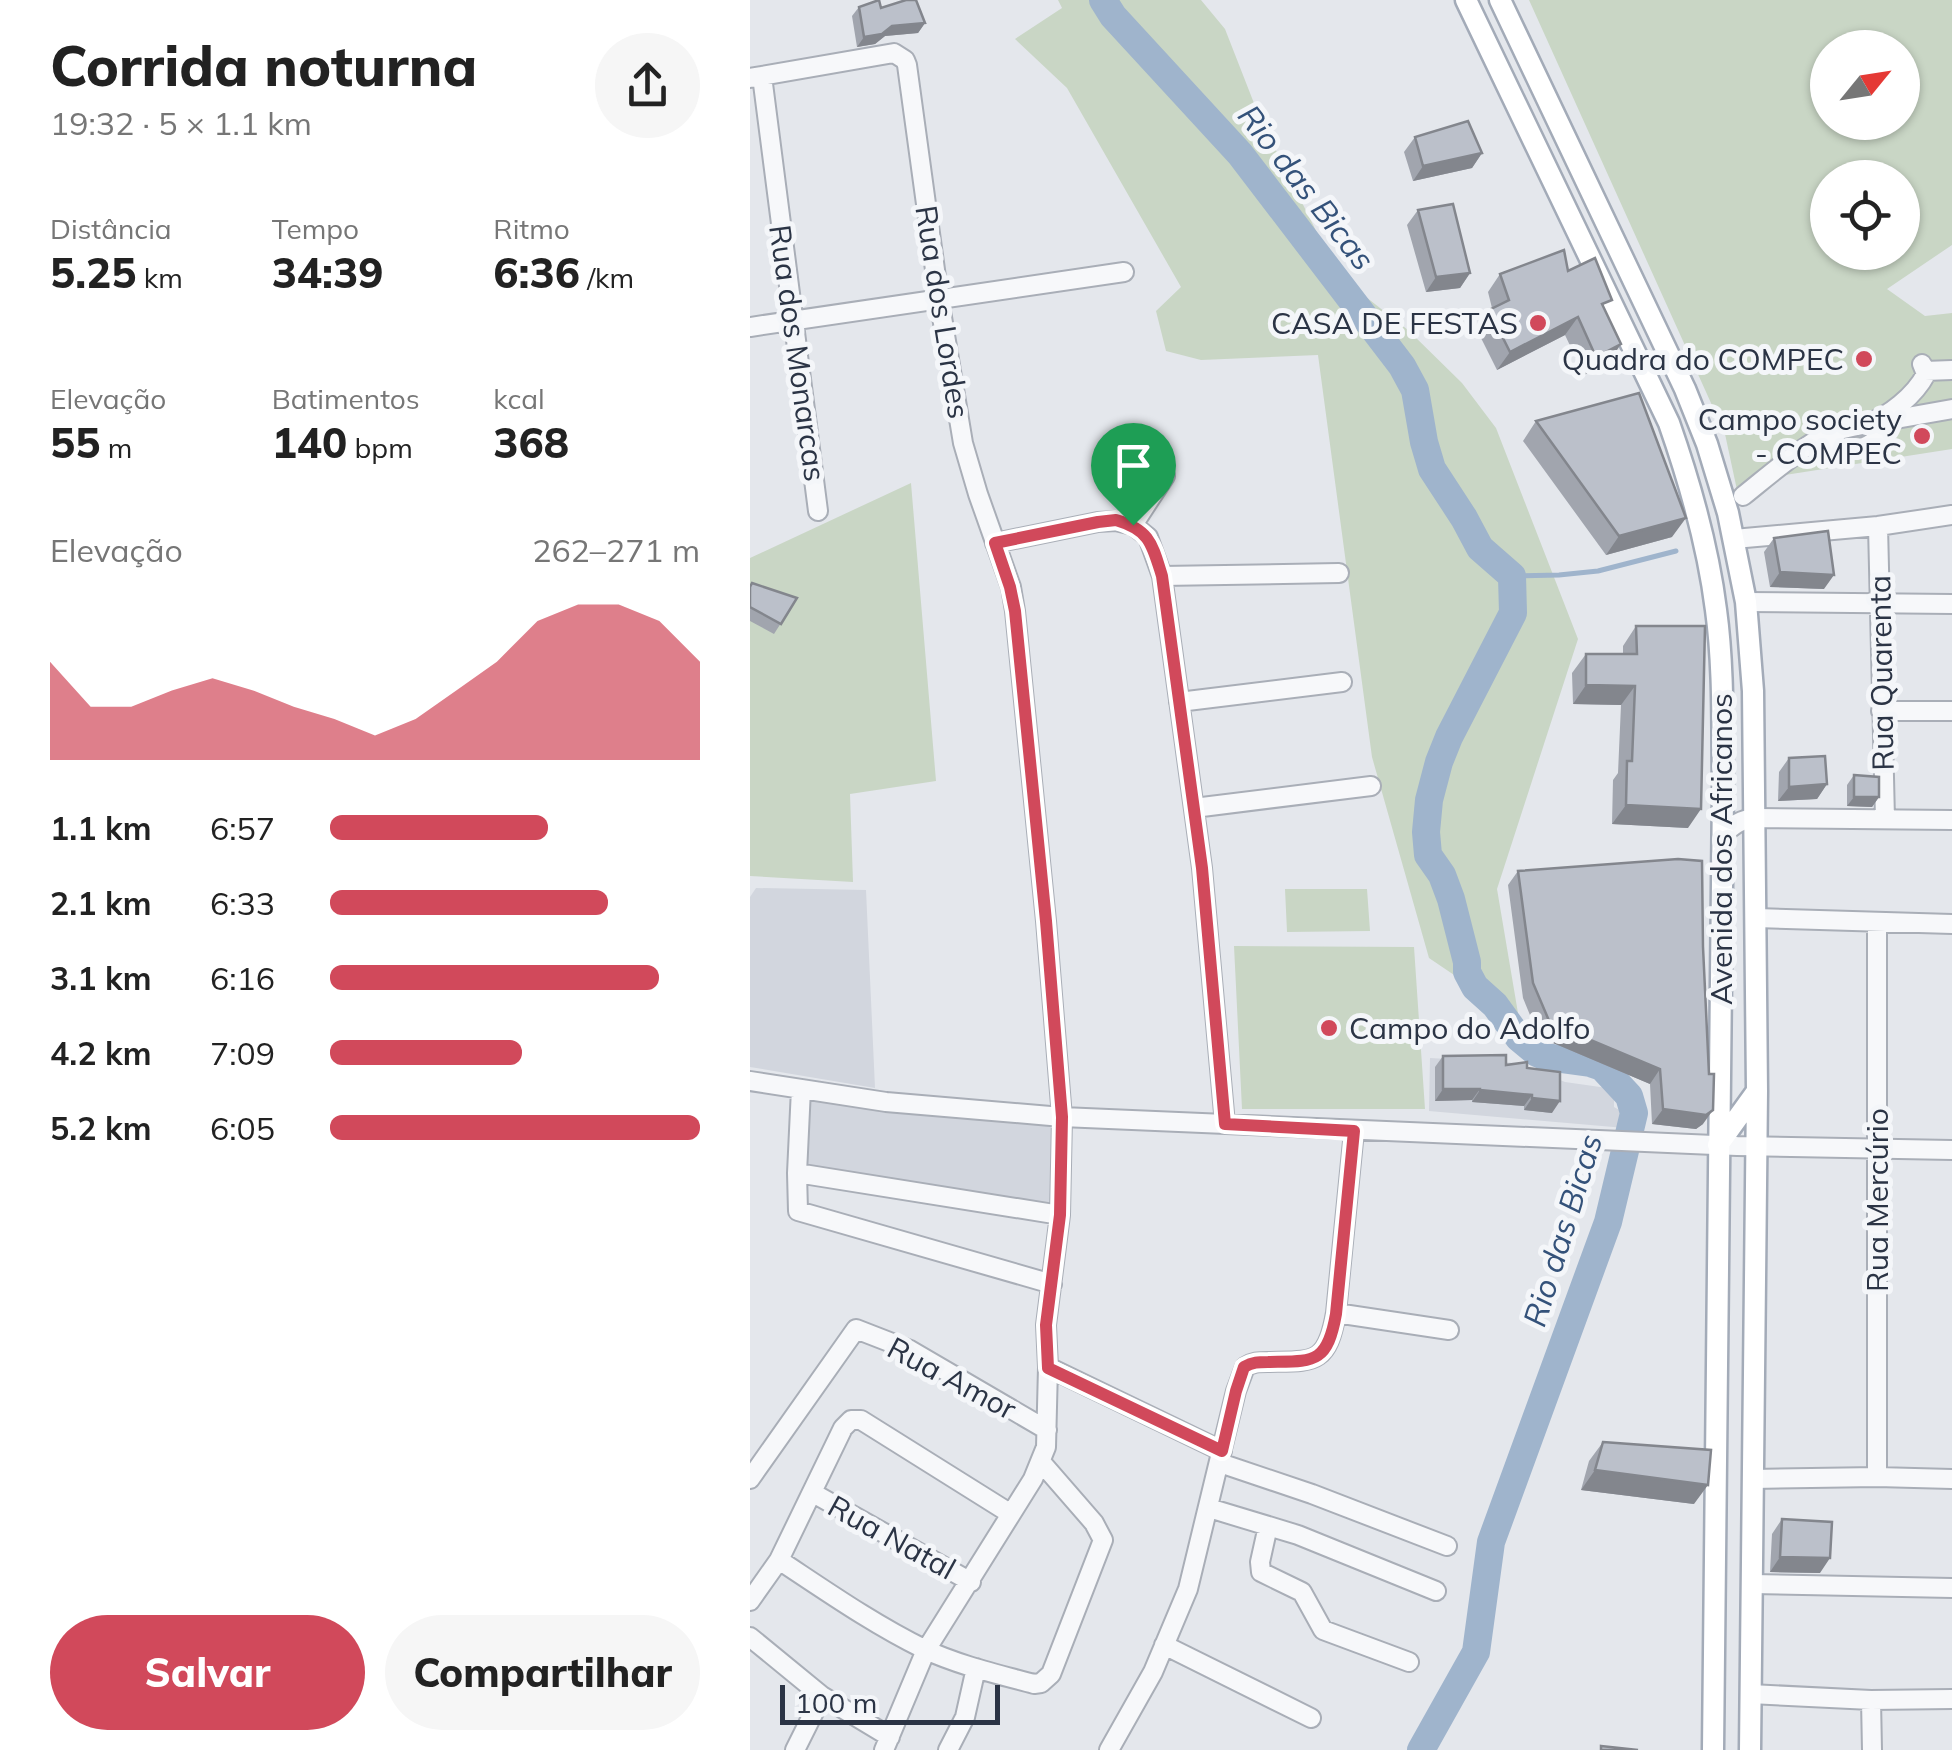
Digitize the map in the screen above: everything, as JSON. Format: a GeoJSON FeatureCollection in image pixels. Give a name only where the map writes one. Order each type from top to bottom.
{"type":"FeatureCollection","features":[{"type":"Feature","properties":{"kind":"main road","name":"Avenida dos Africanos"},"geometry":{"type":"LineString","coordinates":[[1466,0],[1669,423],[1688,477],[1716,610],[1722,688],[1723,835],[1713,1750]]}},
{"type":"Feature","properties":{"kind":"main road","name":"Avenida dos Africanos"},"geometry":{"type":"LineString","coordinates":[[1500,0],[1685,389],[1707,444],[1734,539],[1746,602],[1756,818],[1757,1092],[1750,1750]]}},
{"type":"Feature","properties":{"kind":"main road"},"geometry":{"type":"LineString","coordinates":[[1718,1146],[1757,1092]]}},
{"type":"Feature","properties":{"kind":"street","name":"Rua dos Lordes"},"geometry":{"type":"LineString","coordinates":[[756,77],[894,54],[904,60],[910,76],[963,442],[1015,611],[1044,901],[1062,1117],[1060,1215],[1046,1325],[1046,1447],[1041,1462]]}},
{"type":"Feature","properties":{"kind":"street","name":"Rua dos Monarcas"},"geometry":{"type":"LineString","coordinates":[[756,77],[818,511]]}},
{"type":"Feature","properties":{"kind":"street"},"geometry":{"type":"LineString","coordinates":[[750,327],[1124,272]]}},
{"type":"Feature","properties":{"kind":"street"},"geometry":{"type":"LineString","coordinates":[[1877,422],[1919,388],[1924,368],[1952,370]]}},
{"type":"Feature","properties":{"kind":"street"},"geometry":{"type":"LineString","coordinates":[[1744,496],[1822,436],[1842,428],[1952,409]]}},
{"type":"Feature","properties":{"kind":"street"},"geometry":{"type":"LineString","coordinates":[[1133,525],[1165,476]]}},
{"type":"Feature","properties":{"kind":"street"},"geometry":{"type":"LineString","coordinates":[[1734,539],[1952,515]]}},
{"type":"Feature","properties":{"kind":"street"},"geometry":{"type":"LineString","coordinates":[[995,543],[1116,520],[1133,525],[1148,537],[1162,576],[1202,868],[1225,1124]]}},
{"type":"Feature","properties":{"kind":"street","name":"Rua Quarenta"},"geometry":{"type":"LineString","coordinates":[[1878,526],[1885,820]]}},
{"type":"Feature","properties":{"kind":"street"},"geometry":{"type":"LineString","coordinates":[[1162,576],[1339,573]]}},
{"type":"Feature","properties":{"kind":"street"},"geometry":{"type":"LineString","coordinates":[[1746,602],[1952,604]]}},
{"type":"Feature","properties":{"kind":"street"},"geometry":{"type":"LineString","coordinates":[[1179,702],[1342,682]]}},
{"type":"Feature","properties":{"kind":"street"},"geometry":{"type":"LineString","coordinates":[[1881,712],[1952,711]]}},
{"type":"Feature","properties":{"kind":"street"},"geometry":{"type":"LineString","coordinates":[[1194,808],[1371,786]]}},
{"type":"Feature","properties":{"kind":"street"},"geometry":{"type":"LineString","coordinates":[[1723,835],[1744,819],[1756,818],[1952,820]]}},
{"type":"Feature","properties":{"kind":"street"},"geometry":{"type":"LineString","coordinates":[[1756,918],[1952,924]]}},
{"type":"Feature","properties":{"kind":"street","name":"Rua Mercúrio"},"geometry":{"type":"LineString","coordinates":[[1877,922],[1877,1477]]}},
{"type":"Feature","properties":{"kind":"street"},"geometry":{"type":"LineString","coordinates":[[750,1081],[886,1102],[1062,1117],[1718,1146],[1952,1150]]}},
{"type":"Feature","properties":{"kind":"street"},"geometry":{"type":"LineString","coordinates":[[801,1089],[797,1210],[1052,1284]]}},
{"type":"Feature","properties":{"kind":"street"},"geometry":{"type":"LineString","coordinates":[[1108,1750],[1152,1672],[1188,1589],[1244,1367],[1254,1362],[1302,1362],[1317,1357],[1330,1338],[1336,1314],[1354,1131]]}},
{"type":"Feature","properties":{"kind":"street"},"geometry":{"type":"LineString","coordinates":[[796,1173],[1060,1215]]}},
{"type":"Feature","properties":{"kind":"street"},"geometry":{"type":"LineString","coordinates":[[1336,1314],[1449,1330]]}},
{"type":"Feature","properties":{"kind":"street","name":"Rua Amor"},"geometry":{"type":"LineString","coordinates":[[750,1479],[856,1328],[910,1350],[1046,1430]]}},
{"type":"Feature","properties":{"kind":"street"},"geometry":{"type":"LineString","coordinates":[[1048,1368],[1221,1457],[1447,1546]]}},
{"type":"Feature","properties":{"kind":"street"},"geometry":{"type":"LineString","coordinates":[[750,1601],[778,1560],[843,1428],[852,1420],[861,1420],[1012,1514]]}},
{"type":"Feature","properties":{"kind":"street"},"geometry":{"type":"LineString","coordinates":[[750,1637],[887,1744],[926,1650],[1041,1462],[1094,1523],[1102,1540],[1054,1667],[1047,1678],[1034,1684],[926,1650],[778,1560]]}},
{"type":"Feature","properties":{"kind":"street"},"geometry":{"type":"LineString","coordinates":[[1753,1478],[1952,1479]]}},
{"type":"Feature","properties":{"kind":"street","name":"Rua Natal"},"geometry":{"type":"LineString","coordinates":[[813,1493],[971,1582]]}},
{"type":"Feature","properties":{"kind":"street"},"geometry":{"type":"LineString","coordinates":[[1209,1508],[1298,1535],[1436,1591]]}},
{"type":"Feature","properties":{"kind":"street"},"geometry":{"type":"LineString","coordinates":[[1268,1526],[1261,1572],[1302,1592],[1323,1630],[1409,1662]]}},
{"type":"Feature","properties":{"kind":"street"},"geometry":{"type":"LineString","coordinates":[[1752,1584],[1952,1588]]}},
{"type":"Feature","properties":{"kind":"street"},"geometry":{"type":"LineString","coordinates":[[1164,1645],[1311,1718]]}},
{"type":"Feature","properties":{"kind":"street"},"geometry":{"type":"LineString","coordinates":[[948,1750],[965,1717],[976,1668]]}},
{"type":"Feature","properties":{"kind":"street"},"geometry":{"type":"LineString","coordinates":[[1750,1694],[1952,1699]]}},
{"type":"Feature","properties":{"kind":"street"},"geometry":{"type":"LineString","coordinates":[[796,1750],[822,1696]]}},
{"type":"Feature","properties":{"kind":"street"},"geometry":{"type":"LineString","coordinates":[[1872,1700],[1872,1750]]}},
{"type":"Feature","properties":{"kind":"shaded area"},"geometry":{"type":"Polygon","coordinates":[[[756,888],[866,890],[875,1088],[750,1067],[750,897],[756,888]]]}},
{"type":"Feature","properties":{"kind":"shaded area"},"geometry":{"type":"Polygon","coordinates":[[[1430,1058],[1517,1063],[1565,1082],[1607,1088],[1614,1094],[1614,1107],[1623,1112],[1625,1128],[1429,1111],[1430,1058]]]}},
{"type":"Feature","properties":{"kind":"shaded area"},"geometry":{"type":"Polygon","coordinates":[[[801,1089],[1062,1117],[1060,1215],[797,1173],[801,1089]]]}},
{"type":"Feature","properties":{"kind":"green space"},"geometry":{"type":"Polygon","coordinates":[[[1058,0],[1201,0],[1225,29],[1259,116],[1338,275],[1408,330],[1462,383],[1496,428],[1578,639],[1497,889],[1519,1019],[1429,958],[1372,757],[1318,355],[1201,360],[1166,351],[1156,311],[1181,287],[1067,88],[1015,39],[1062,8],[1058,0]]]}},
{"type":"Feature","properties":{"kind":"green space"},"geometry":{"type":"Polygon","coordinates":[[[1529,0],[1952,0],[1952,245],[1920,267],[1920,160],[1810,160],[1810,270],[1915,270],[1887,289],[1925,316],[1952,313],[1952,449],[1785,475],[1740,504],[1725,434],[1529,0]]]}},
{"type":"Feature","properties":{"kind":"green space"},"geometry":{"type":"Polygon","coordinates":[[[911,483],[936,781],[850,794],[853,882],[750,876],[750,558],[911,483]]]}},
{"type":"Feature","properties":{"kind":"green space"},"geometry":{"type":"Polygon","coordinates":[[[1285,889],[1367,889],[1370,931],[1287,932],[1285,889]]]}},
{"type":"Feature","properties":{"kind":"green space","name":"Campo do Adolfo"},"geometry":{"type":"Polygon","coordinates":[[[1234,946],[1414,947],[1425,1109],[1242,1109],[1234,946]]]}},
{"type":"Feature","properties":{"kind":"building"},"geometry":{"type":"Polygon","coordinates":[[[879,0],[881,8],[916,0],[925,23],[892,26],[882,34],[864,37],[859,7],[879,0]]]}},
{"type":"Feature","properties":{"kind":"building"},"geometry":{"type":"Polygon","coordinates":[[[1468,121],[1482,153],[1423,166],[1415,137],[1468,121]]]}},
{"type":"Feature","properties":{"kind":"building"},"geometry":{"type":"Polygon","coordinates":[[[1453,204],[1470,273],[1436,277],[1418,210],[1453,204]]]}},
{"type":"Feature","properties":{"kind":"building"},"geometry":{"type":"Polygon","coordinates":[[[1564,250],[1568,271],[1595,258],[1612,300],[1602,304],[1621,344],[1596,357],[1578,317],[1510,352],[1489,310],[1509,300],[1500,274],[1564,250]]]}},
{"type":"Feature","properties":{"kind":"building"},"geometry":{"type":"Polygon","coordinates":[[[1639,393],[1686,518],[1619,536],[1536,421],[1639,393]]]}},
{"type":"Feature","properties":{"kind":"building"},"geometry":{"type":"Polygon","coordinates":[[[1828,531],[1834,575],[1780,572],[1774,538],[1828,531]]]}},
{"type":"Feature","properties":{"kind":"building"},"geometry":{"type":"Polygon","coordinates":[[[752,583],[797,598],[781,624],[750,607],[752,583]]]}},
{"type":"Feature","properties":{"kind":"building"},"geometry":{"type":"Polygon","coordinates":[[[1636,626],[1705,626],[1701,809],[1626,805],[1635,686],[1586,685],[1586,654],[1637,654],[1636,626]]]}},
{"type":"Feature","properties":{"kind":"building"},"geometry":{"type":"Polygon","coordinates":[[[1825,756],[1827,784],[1789,787],[1789,758],[1825,756]]]}},
{"type":"Feature","properties":{"kind":"building"},"geometry":{"type":"Polygon","coordinates":[[[1854,775],[1879,777],[1879,797],[1854,797],[1854,775]]]}},
{"type":"Feature","properties":{"kind":"building"},"geometry":{"type":"Polygon","coordinates":[[[1678,859],[1702,861],[1709,1074],[1714,1074],[1713,1110],[1706,1115],[1663,1109],[1660,1069],[1550,1023],[1533,983],[1518,871],[1678,859]]]}},
{"type":"Feature","properties":{"kind":"building"},"geometry":{"type":"Polygon","coordinates":[[[1506,1055],[1506,1065],[1527,1062],[1527,1068],[1560,1072],[1560,1101],[1480,1089],[1443,1089],[1443,1056],[1506,1055]]]}},
{"type":"Feature","properties":{"kind":"building"},"geometry":{"type":"Polygon","coordinates":[[[1603,1442],[1711,1450],[1708,1485],[1595,1470],[1603,1442]]]}},
{"type":"Feature","properties":{"kind":"building"},"geometry":{"type":"Polygon","coordinates":[[[1782,1519],[1832,1522],[1830,1558],[1780,1557],[1782,1519]]]}},
{"type":"Feature","properties":{"kind":"building"},"geometry":{"type":"Polygon","coordinates":[[[1601,1746],[1638,1750],[1601,1750],[1601,1746]]]}},
{"type":"Feature","properties":{"kind":"waterway","name":"Rio das Bicas"},"geometry":{"type":"LineString","coordinates":[[1103,0],[1113,16],[1240,154],[1402,366],[1415,390],[1432,469],[1480,548],[1512,576],[1513,613],[1439,762],[1429,800],[1428,855],[1442,875],[1451,899],[1467,972],[1475,987],[1537,1053],[1602,1067],[1629,1096],[1634,1113],[1608,1222],[1491,1542],[1476,1652],[1421,1750]]}},
{"type":"Feature","properties":{"kind":"waterway"},"geometry":{"type":"LineString","coordinates":[[1512,576],[1598,571],[1676,551]]}},
{"type":"Feature","properties":{"kind":"place","name":"CASA DE FESTAS"},"geometry":{"type":"Point","coordinates":[1538,323]}},
{"type":"Feature","properties":{"kind":"place","name":"Quadra do COMPEC"},"geometry":{"type":"Point","coordinates":[1864,359]}},
{"type":"Feature","properties":{"kind":"place","name":"Campo society - COMPEC"},"geometry":{"type":"Point","coordinates":[1922,436]}},
{"type":"Feature","properties":{"kind":"place","name":"Campo do Adolfo"},"geometry":{"type":"Point","coordinates":[1329,1028]}},
{"type":"Feature","properties":{"kind":"route"},"geometry":{"type":"LineString","coordinates":[[1116,520],[1133,525],[1148,537],[1162,576],[1202,868],[1225,1124],[1354,1131],[1336,1314],[1330,1338],[1322,1352],[1309,1361],[1254,1362],[1244,1367],[1222,1451],[1048,1368],[1046,1325],[1060,1215],[1062,1117],[1015,611],[995,543],[1098,522],[1116,520]]}}]}
